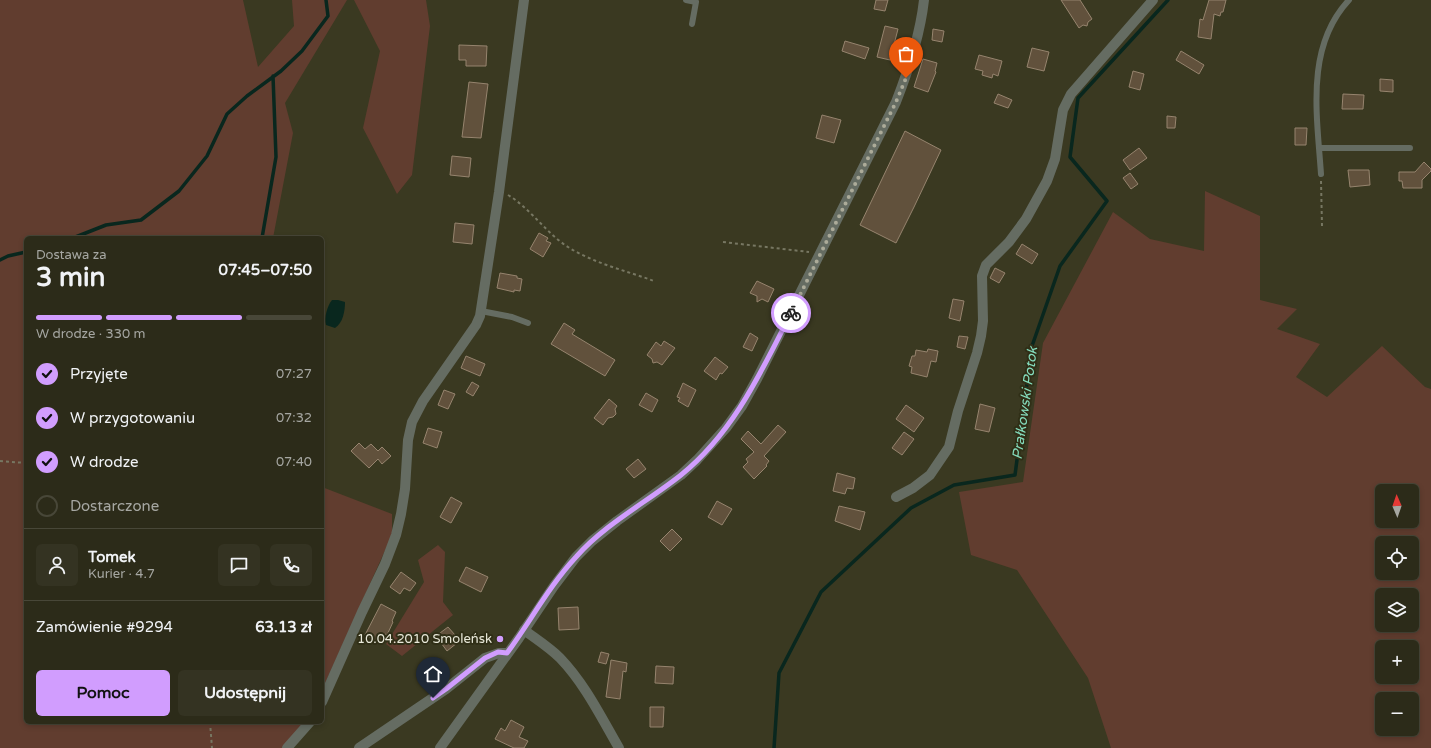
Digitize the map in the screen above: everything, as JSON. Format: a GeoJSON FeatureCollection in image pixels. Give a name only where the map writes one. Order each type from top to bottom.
{"type":"FeatureCollection","features":[{"type":"Feature","properties":{"kind":"street"},"geometry":{"type":"LineString","coordinates":[[324,698],[396,535],[405,489],[408,440],[412,422],[423,401],[476,326],[481,311],[499,192],[524,0]]}},
{"type":"Feature","properties":{"kind":"street"},"geometry":{"type":"LineString","coordinates":[[440,748],[576,557],[592,541],[617,521],[681,475],[726,428],[738,412],[757,379],[896,102],[916,46],[924,0]]}},
{"type":"Feature","properties":{"kind":"street"},"geometry":{"type":"LineString","coordinates":[[896,496],[913,488],[930,475],[949,447],[981,336],[983,321],[982,288],[984,270],[990,260],[1018,232],[1047,181],[1055,159],[1063,110],[1071,94],[1153,0]]}},
{"type":"Feature","properties":{"kind":"street"},"geometry":{"type":"LineString","coordinates":[[524,630],[560,658],[573,673],[587,692],[619,748]]}},
{"type":"Feature","properties":{"kind":"street"},"geometry":{"type":"LineString","coordinates":[[359,748],[446,689],[485,658],[498,652],[507,653]]}},
{"type":"Feature","properties":{"kind":"street"},"geometry":{"type":"LineString","coordinates":[[287,748],[308,724]]}},
{"type":"Feature","properties":{"kind":"lane"},"geometry":{"type":"LineString","coordinates":[[686,0],[696,2],[692,24]]}},
{"type":"Feature","properties":{"kind":"lane"},"geometry":{"type":"LineString","coordinates":[[1321,174],[1315,104],[1321,54],[1331,25],[1338,12],[1349,0]]}},
{"type":"Feature","properties":{"kind":"lane"},"geometry":{"type":"LineString","coordinates":[[1319,148],[1410,148]]}},
{"type":"Feature","properties":{"kind":"lane"},"geometry":{"type":"LineString","coordinates":[[481,311],[512,317],[528,323]]}},
{"type":"Feature","properties":{"kind":"path"},"geometry":{"type":"LineString","coordinates":[[1321,174],[1322,226]]}},
{"type":"Feature","properties":{"kind":"path"},"geometry":{"type":"LineString","coordinates":[[499,192],[506,194],[519,202],[567,246],[583,256],[654,281]]}},
{"type":"Feature","properties":{"kind":"path"},"geometry":{"type":"LineString","coordinates":[[723,242],[820,253]]}},
{"type":"Feature","properties":{"kind":"path"},"geometry":{"type":"LineString","coordinates":[[0,461],[24,463]]}},
{"type":"Feature","properties":{"kind":"path"},"geometry":{"type":"LineString","coordinates":[[210,724],[212,748]]}},
{"type":"Feature","properties":{"kind":"shaded area"},"geometry":{"type":"Polygon","coordinates":[[[0,0],[243,0],[258,67],[294,26],[292,0],[347,0],[285,103],[293,133],[273,236],[24,236],[24,724],[303,724],[285,748],[0,748],[0,0]]]}},
{"type":"Feature","properties":{"kind":"shaded area"},"geometry":{"type":"Polygon","coordinates":[[[354,0],[426,0],[430,26],[412,175],[397,194],[363,128],[380,51],[354,0]]]}},
{"type":"Feature","properties":{"kind":"shaded area"},"geometry":{"type":"Polygon","coordinates":[[[1205,191],[1260,216],[1260,300],[1297,309],[1277,329],[1320,344],[1296,377],[1327,397],[1382,346],[1425,387],[1431,389],[1431,748],[1111,748],[1088,678],[1017,570],[971,555],[959,492],[1023,482],[1043,343],[1113,212],[1150,239],[1204,251],[1205,191]]]}},
{"type":"Feature","properties":{"kind":"shaded area"},"geometry":{"type":"Polygon","coordinates":[[[332,300],[345,302],[342,320],[335,328],[326,325],[325,322],[327,309],[332,300]]]}},
{"type":"Feature","properties":{"kind":"shaded area"},"geometry":{"type":"Polygon","coordinates":[[[324,488],[392,514],[392,535],[324,686],[324,488]]]}},
{"type":"Feature","properties":{"kind":"shaded area"},"geometry":{"type":"Polygon","coordinates":[[[438,545],[445,552],[443,602],[453,615],[402,656],[386,644],[424,582],[418,560],[438,545]]]}},
{"type":"Feature","properties":{"kind":"building"},"geometry":{"type":"Polygon","coordinates":[[[876,0],[888,0],[885,11],[874,9],[876,0]]]}},
{"type":"Feature","properties":{"kind":"building"},"geometry":{"type":"Polygon","coordinates":[[[1061,0],[1080,0],[1092,19],[1088,22],[1087,26],[1083,25],[1079,28],[1061,0]]]}},
{"type":"Feature","properties":{"kind":"building"},"geometry":{"type":"Polygon","coordinates":[[[1209,0],[1226,0],[1223,12],[1221,12],[1220,16],[1214,14],[1211,39],[1198,37],[1200,19],[1203,20],[1209,0]]]}},
{"type":"Feature","properties":{"kind":"building"},"geometry":{"type":"Polygon","coordinates":[[[885,26],[898,29],[890,60],[877,57],[885,26]]]}},
{"type":"Feature","properties":{"kind":"building"},"geometry":{"type":"Polygon","coordinates":[[[933,29],[944,31],[942,42],[932,40],[933,29]]]}},
{"type":"Feature","properties":{"kind":"building"},"geometry":{"type":"Polygon","coordinates":[[[845,41],[869,48],[865,59],[842,51],[845,41]]]}},
{"type":"Feature","properties":{"kind":"building"},"geometry":{"type":"Polygon","coordinates":[[[459,45],[487,46],[486,66],[466,66],[466,60],[459,60],[459,45]]]}},
{"type":"Feature","properties":{"kind":"building"},"geometry":{"type":"Polygon","coordinates":[[[1032,48],[1049,52],[1044,71],[1027,67],[1032,48]]]}},
{"type":"Feature","properties":{"kind":"building"},"geometry":{"type":"Polygon","coordinates":[[[1181,51],[1204,65],[1199,74],[1176,60],[1181,51]]]}},
{"type":"Feature","properties":{"kind":"building"},"geometry":{"type":"Polygon","coordinates":[[[979,55],[1002,61],[998,76],[993,74],[992,78],[982,75],[983,71],[975,69],[979,55]]]}},
{"type":"Feature","properties":{"kind":"building"},"geometry":{"type":"Polygon","coordinates":[[[923,59],[937,63],[936,72],[928,92],[914,87],[923,59]]]}},
{"type":"Feature","properties":{"kind":"building"},"geometry":{"type":"Polygon","coordinates":[[[1133,71],[1144,74],[1140,90],[1129,87],[1133,71]]]}},
{"type":"Feature","properties":{"kind":"building"},"geometry":{"type":"Polygon","coordinates":[[[1380,79],[1393,80],[1393,92],[1380,91],[1380,79]]]}},
{"type":"Feature","properties":{"kind":"building"},"geometry":{"type":"Polygon","coordinates":[[[469,82],[488,84],[481,138],[462,137],[469,82]]]}},
{"type":"Feature","properties":{"kind":"building"},"geometry":{"type":"Polygon","coordinates":[[[998,94],[1012,100],[1008,108],[994,103],[998,94]]]}},
{"type":"Feature","properties":{"kind":"building"},"geometry":{"type":"Polygon","coordinates":[[[1343,94],[1364,95],[1363,109],[1342,109],[1343,94]]]}},
{"type":"Feature","properties":{"kind":"building"},"geometry":{"type":"Polygon","coordinates":[[[822,115],[841,120],[834,143],[816,138],[822,115]]]}},
{"type":"Feature","properties":{"kind":"building"},"geometry":{"type":"Polygon","coordinates":[[[1167,116],[1176,117],[1175,128],[1167,128],[1167,116]]]}},
{"type":"Feature","properties":{"kind":"building"},"geometry":{"type":"Polygon","coordinates":[[[1295,128],[1307,128],[1306,145],[1295,145],[1295,128]]]}},
{"type":"Feature","properties":{"kind":"building"},"geometry":{"type":"Polygon","coordinates":[[[905,131],[941,150],[896,243],[860,225],[905,131]]]}},
{"type":"Feature","properties":{"kind":"building"},"geometry":{"type":"Polygon","coordinates":[[[1139,148],[1147,158],[1130,170],[1123,160],[1139,148]]]}},
{"type":"Feature","properties":{"kind":"building"},"geometry":{"type":"Polygon","coordinates":[[[452,156],[471,158],[469,177],[450,175],[452,156]]]}},
{"type":"Feature","properties":{"kind":"building"},"geometry":{"type":"Polygon","coordinates":[[[1424,162],[1431,169],[1431,171],[1422,180],[1422,188],[1403,188],[1402,181],[1399,181],[1399,172],[1415,172],[1424,162]]]}},
{"type":"Feature","properties":{"kind":"building"},"geometry":{"type":"Polygon","coordinates":[[[1348,170],[1369,170],[1370,185],[1350,187],[1348,170]]]}},
{"type":"Feature","properties":{"kind":"building"},"geometry":{"type":"Polygon","coordinates":[[[1130,173],[1138,184],[1131,189],[1123,178],[1130,173]]]}},
{"type":"Feature","properties":{"kind":"building"},"geometry":{"type":"Polygon","coordinates":[[[455,223],[474,225],[472,244],[453,242],[455,223]]]}},
{"type":"Feature","properties":{"kind":"building"},"geometry":{"type":"Polygon","coordinates":[[[539,233],[548,238],[546,241],[551,243],[543,257],[530,249],[539,233]]]}},
{"type":"Feature","properties":{"kind":"building"},"geometry":{"type":"Polygon","coordinates":[[[1022,244],[1038,254],[1032,264],[1016,254],[1022,244]]]}},
{"type":"Feature","properties":{"kind":"building"},"geometry":{"type":"Polygon","coordinates":[[[995,268],[1005,273],[999,283],[990,278],[995,268]]]}},
{"type":"Feature","properties":{"kind":"building"},"geometry":{"type":"Polygon","coordinates":[[[500,273],[517,276],[517,278],[522,279],[520,291],[514,290],[514,292],[497,288],[500,273]]]}},
{"type":"Feature","properties":{"kind":"building"},"geometry":{"type":"Polygon","coordinates":[[[757,281],[774,289],[768,302],[762,299],[757,302],[757,296],[750,293],[757,281]]]}},
{"type":"Feature","properties":{"kind":"building"},"geometry":{"type":"Polygon","coordinates":[[[953,299],[964,301],[960,321],[949,318],[953,299]]]}},
{"type":"Feature","properties":{"kind":"building"},"geometry":{"type":"Polygon","coordinates":[[[564,323],[575,330],[572,334],[615,360],[605,376],[551,344],[564,323]]]}},
{"type":"Feature","properties":{"kind":"building"},"geometry":{"type":"Polygon","coordinates":[[[750,333],[758,338],[752,351],[743,347],[750,333]]]}},
{"type":"Feature","properties":{"kind":"building"},"geometry":{"type":"Polygon","coordinates":[[[959,336],[968,337],[965,349],[957,347],[959,336]]]}},
{"type":"Feature","properties":{"kind":"building"},"geometry":{"type":"Polygon","coordinates":[[[664,341],[675,348],[662,365],[657,362],[653,363],[652,359],[647,355],[656,342],[661,346],[664,341]]]}},
{"type":"Feature","properties":{"kind":"building"},"geometry":{"type":"Polygon","coordinates":[[[928,349],[938,351],[936,362],[931,361],[927,377],[911,373],[912,367],[909,366],[912,356],[915,356],[916,350],[927,352],[928,349]]]}},
{"type":"Feature","properties":{"kind":"building"},"geometry":{"type":"Polygon","coordinates":[[[466,356],[485,364],[480,376],[461,368],[466,356]]]}},
{"type":"Feature","properties":{"kind":"building"},"geometry":{"type":"Polygon","coordinates":[[[715,357],[728,367],[722,374],[720,373],[716,380],[704,371],[715,357]]]}},
{"type":"Feature","properties":{"kind":"building"},"geometry":{"type":"Polygon","coordinates":[[[472,382],[479,386],[473,396],[466,392],[472,382]]]}},
{"type":"Feature","properties":{"kind":"building"},"geometry":{"type":"Polygon","coordinates":[[[683,383],[696,390],[688,407],[678,401],[680,398],[677,397],[683,383]]]}},
{"type":"Feature","properties":{"kind":"building"},"geometry":{"type":"Polygon","coordinates":[[[444,390],[455,394],[448,409],[438,405],[444,390]]]}},
{"type":"Feature","properties":{"kind":"building"},"geometry":{"type":"Polygon","coordinates":[[[646,393],[658,400],[652,412],[639,405],[646,393]]]}},
{"type":"Feature","properties":{"kind":"building"},"geometry":{"type":"Polygon","coordinates":[[[609,399],[617,406],[615,409],[616,414],[613,417],[608,418],[603,425],[594,418],[609,399]]]}},
{"type":"Feature","properties":{"kind":"building"},"geometry":{"type":"Polygon","coordinates":[[[980,404],[995,408],[989,432],[975,429],[980,404]]]}},
{"type":"Feature","properties":{"kind":"building"},"geometry":{"type":"Polygon","coordinates":[[[906,405],[924,418],[914,432],[896,419],[906,405]]]}},
{"type":"Feature","properties":{"kind":"building"},"geometry":{"type":"Polygon","coordinates":[[[778,425],[786,432],[764,456],[769,461],[766,465],[767,466],[754,479],[743,467],[748,462],[746,459],[754,452],[741,439],[748,431],[761,444],[778,425]]]}},
{"type":"Feature","properties":{"kind":"building"},"geometry":{"type":"Polygon","coordinates":[[[428,428],[442,432],[437,448],[423,443],[428,428]]]}},
{"type":"Feature","properties":{"kind":"building"},"geometry":{"type":"Polygon","coordinates":[[[904,432],[914,439],[902,455],[892,448],[904,432]]]}},
{"type":"Feature","properties":{"kind":"building"},"geometry":{"type":"Polygon","coordinates":[[[359,443],[365,449],[371,444],[378,451],[382,447],[391,456],[382,464],[378,459],[369,468],[351,451],[359,443]]]}},
{"type":"Feature","properties":{"kind":"building"},"geometry":{"type":"Polygon","coordinates":[[[638,459],[646,469],[634,478],[626,469],[638,459]]]}},
{"type":"Feature","properties":{"kind":"building"},"geometry":{"type":"Polygon","coordinates":[[[837,473],[855,478],[853,489],[847,488],[845,494],[833,491],[837,473]]]}},
{"type":"Feature","properties":{"kind":"building"},"geometry":{"type":"Polygon","coordinates":[[[451,497],[462,503],[451,523],[440,517],[451,497]]]}},
{"type":"Feature","properties":{"kind":"building"},"geometry":{"type":"Polygon","coordinates":[[[717,501],[732,509],[722,525],[708,517],[717,501]]]}},
{"type":"Feature","properties":{"kind":"building"},"geometry":{"type":"Polygon","coordinates":[[[839,506],[865,512],[860,530],[835,521],[839,506]]]}},
{"type":"Feature","properties":{"kind":"building"},"geometry":{"type":"Polygon","coordinates":[[[672,529],[682,539],[670,551],[660,541],[672,529]]]}},
{"type":"Feature","properties":{"kind":"building"},"geometry":{"type":"Polygon","coordinates":[[[466,567],[488,577],[481,592],[459,581],[466,567]]]}},
{"type":"Feature","properties":{"kind":"building"},"geometry":{"type":"Polygon","coordinates":[[[401,572],[416,583],[410,591],[404,588],[400,594],[390,587],[401,572]]]}},
{"type":"Feature","properties":{"kind":"building"},"geometry":{"type":"Polygon","coordinates":[[[381,604],[396,612],[387,635],[385,634],[380,643],[365,635],[381,604]]]}},
{"type":"Feature","properties":{"kind":"building"},"geometry":{"type":"Polygon","coordinates":[[[578,607],[579,629],[559,630],[558,608],[578,607]]]}},
{"type":"Feature","properties":{"kind":"building"},"geometry":{"type":"Polygon","coordinates":[[[448,627],[455,635],[452,637],[457,643],[447,651],[436,636],[448,627]]]}},
{"type":"Feature","properties":{"kind":"building"},"geometry":{"type":"Polygon","coordinates":[[[601,652],[609,654],[606,664],[598,662],[601,652]]]}},
{"type":"Feature","properties":{"kind":"building"},"geometry":{"type":"Polygon","coordinates":[[[611,660],[627,663],[626,672],[623,671],[620,699],[606,697],[611,660]]]}},
{"type":"Feature","properties":{"kind":"building"},"geometry":{"type":"Polygon","coordinates":[[[656,666],[674,667],[673,684],[655,683],[656,666]]]}},
{"type":"Feature","properties":{"kind":"building"},"geometry":{"type":"Polygon","coordinates":[[[650,707],[664,707],[663,727],[650,727],[650,707]]]}},
{"type":"Feature","properties":{"kind":"building"},"geometry":{"type":"Polygon","coordinates":[[[511,720],[524,727],[519,737],[528,741],[524,748],[514,748],[495,739],[501,728],[505,731],[511,720]]]}},
{"type":"Feature","properties":{"kind":"waterway"},"geometry":{"type":"LineString","coordinates":[[78,236],[106,225],[141,220],[179,191],[207,156],[227,114],[247,96],[281,71],[302,51],[328,16],[326,0]]}},
{"type":"Feature","properties":{"kind":"waterway","name":"Prałkowski Potok"},"geometry":{"type":"LineString","coordinates":[[774,748],[779,673],[821,592],[911,508],[954,485],[1015,475],[1032,346],[1060,266],[1107,201],[1070,157],[1078,98],[1168,0]]}},
{"type":"Feature","properties":{"kind":"waterway"},"geometry":{"type":"LineString","coordinates":[[262,236],[276,157],[273,76]]}},
{"type":"Feature","properties":{"kind":"waterway"},"geometry":{"type":"LineString","coordinates":[[0,260],[8,256],[24,252]]}},
{"type":"Feature","properties":{"kind":"way so far"},"geometry":{"type":"LineString","coordinates":[[791,313],[896,102],[906,78]]}},
{"type":"Feature","properties":{"kind":"place","name":"10.04.2010 Smoleńsk"},"geometry":{"type":"Point","coordinates":[500,639]}},
{"type":"Feature","properties":{"kind":"route"},"geometry":{"type":"LineString","coordinates":[[433,698],[485,658],[498,652],[507,653],[576,557],[592,541],[617,521],[681,475],[713,444],[738,412],[748,396],[791,313]]}}]}
